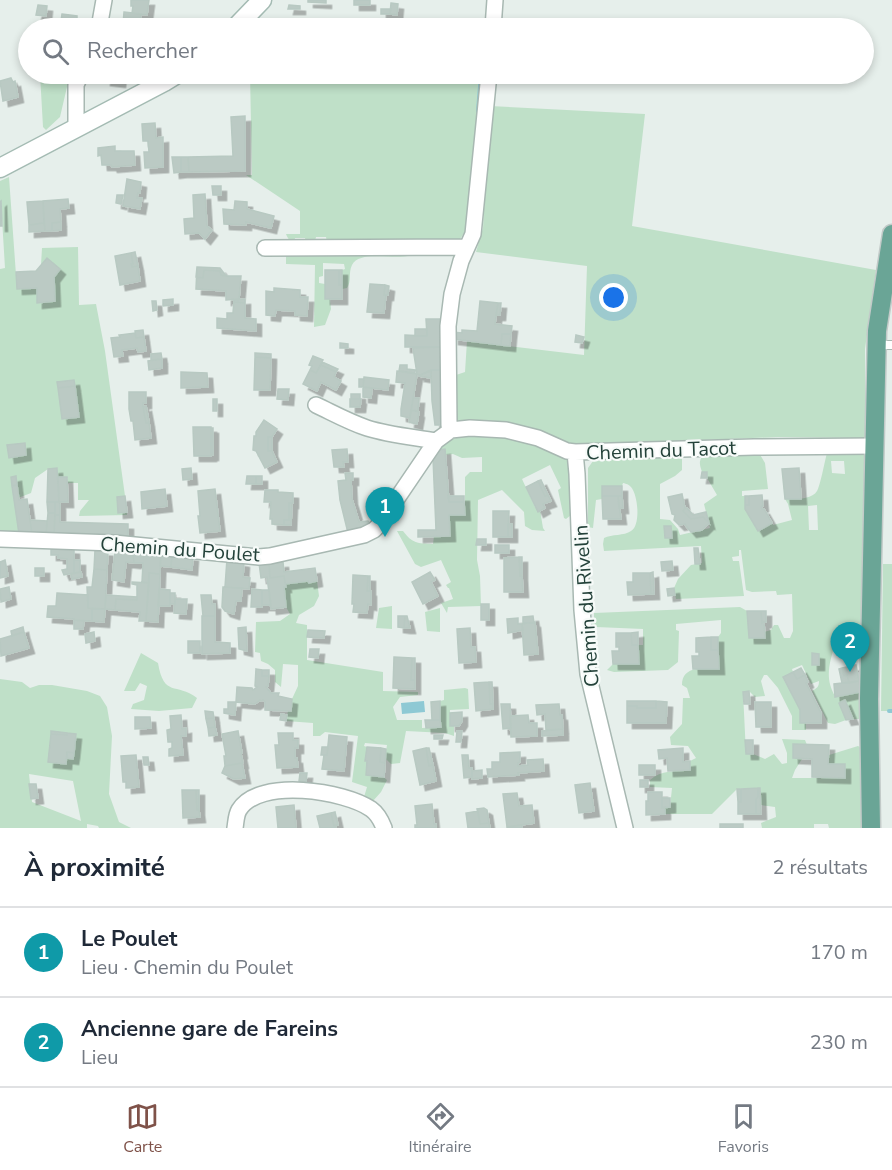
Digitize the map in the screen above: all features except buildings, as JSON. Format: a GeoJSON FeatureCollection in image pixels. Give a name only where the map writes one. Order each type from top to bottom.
{"type":"FeatureCollection","features":[{"type":"Feature","properties":{"kind":"main road"},"geometry":{"type":"LineString","coordinates":[[871,828],[869,699],[875,446],[884,345],[877,331],[892,234]]}},
{"type":"Feature","properties":{"kind":"street"},"geometry":{"type":"LineString","coordinates":[[101,18],[104,0]]}},
{"type":"Feature","properties":{"kind":"street"},"geometry":{"type":"LineString","coordinates":[[245,18],[262,0]]}},
{"type":"Feature","properties":{"kind":"street"},"geometry":{"type":"LineString","coordinates":[[494,18],[495,0]]}},
{"type":"Feature","properties":{"kind":"street"},"geometry":{"type":"LineString","coordinates":[[76,84],[76,128]]}},
{"type":"Feature","properties":{"kind":"street"},"geometry":{"type":"LineString","coordinates":[[0,168],[160,84]]}},
{"type":"Feature","properties":{"kind":"street"},"geometry":{"type":"LineString","coordinates":[[451,430],[449,426],[448,326],[452,294],[461,261],[473,234],[488,84]]}},
{"type":"Feature","properties":{"kind":"street"},"geometry":{"type":"LineString","coordinates":[[265,248],[468,247]]}},
{"type":"Feature","properties":{"kind":"street"},"geometry":{"type":"LineString","coordinates":[[316,405],[367,428],[435,441]]}},
{"type":"Feature","properties":{"kind":"street","name":"Chemin du Tacot"},"geometry":{"type":"LineString","coordinates":[[451,430],[470,428],[506,430],[538,438],[567,451],[575,452],[875,446]]}},
{"type":"Feature","properties":{"kind":"street","name":"Chemin du Poulet"},"geometry":{"type":"LineString","coordinates":[[0,539],[114,543],[255,557],[340,541],[364,535],[379,525],[435,441],[451,430]]}},
{"type":"Feature","properties":{"kind":"street","name":"Chemin du Rivelin"},"geometry":{"type":"LineString","coordinates":[[575,452],[582,610],[588,674],[625,828]]}},
{"type":"Feature","properties":{"kind":"street"},"geometry":{"type":"LineString","coordinates":[[235,828],[240,810],[253,799],[269,792],[297,790],[329,794],[361,803],[372,810],[384,828]]}},
{"type":"Feature","properties":{"kind":"green space"},"geometry":{"type":"Polygon","coordinates":[[[41,84],[68,84],[60,117],[46,130],[43,127],[41,84]]]}},
{"type":"Feature","properties":{"kind":"green space"},"geometry":{"type":"Polygon","coordinates":[[[250,84],[479,84],[469,226],[460,239],[331,239],[327,242],[326,237],[316,237],[315,241],[306,242],[305,238],[295,238],[294,242],[286,234],[300,234],[300,211],[246,175],[252,175],[250,84]]]}},
{"type":"Feature","properties":{"kind":"green space"},"geometry":{"type":"Polygon","coordinates":[[[490,106],[645,114],[632,226],[876,270],[865,349],[865,438],[778,437],[577,445],[529,430],[460,422],[456,418],[456,375],[465,372],[467,341],[584,355],[587,266],[476,252],[483,228],[490,106]]]}},
{"type":"Feature","properties":{"kind":"green space"},"geometry":{"type":"Polygon","coordinates":[[[9,177],[17,289],[37,288],[37,303],[55,301],[54,277],[60,269],[47,258],[41,265],[42,248],[78,247],[79,305],[96,304],[105,351],[125,496],[117,498],[118,512],[127,512],[127,515],[79,516],[80,511],[89,500],[78,500],[78,483],[68,483],[67,477],[58,477],[57,468],[48,469],[35,478],[31,493],[18,498],[15,476],[11,477],[19,534],[0,533],[0,269],[5,268],[0,181],[9,177]]]}},
{"type":"Feature","properties":{"kind":"green space"},"geometry":{"type":"Polygon","coordinates":[[[457,254],[455,256],[411,255],[362,258],[356,260],[352,265],[347,288],[342,289],[344,264],[323,263],[323,276],[319,277],[319,283],[325,284],[325,299],[330,299],[331,309],[325,325],[314,327],[315,265],[286,264],[286,255],[457,254]]]}},
{"type":"Feature","properties":{"kind":"green space"},"geometry":{"type":"Polygon","coordinates":[[[459,434],[517,437],[566,457],[570,464],[571,515],[564,518],[558,490],[561,488],[550,465],[522,479],[535,507],[540,510],[545,531],[532,530],[525,526],[524,512],[502,490],[478,500],[477,560],[481,606],[448,607],[447,613],[441,603],[453,599],[446,585],[451,582],[441,560],[421,567],[415,564],[397,531],[403,531],[416,542],[433,544],[434,536],[449,515],[465,515],[465,477],[470,472],[482,472],[482,457],[462,458],[453,454],[445,455],[445,449],[438,450],[450,440],[459,437],[459,434]]]}},
{"type":"Feature","properties":{"kind":"green space"},"geometry":{"type":"Polygon","coordinates":[[[864,452],[868,458],[864,653],[859,658],[854,658],[860,650],[860,643],[835,643],[829,670],[830,683],[835,696],[860,692],[860,719],[853,719],[845,700],[839,703],[846,720],[835,724],[828,723],[812,691],[819,685],[819,681],[811,684],[802,665],[792,669],[793,672],[783,678],[800,710],[800,722],[806,723],[806,730],[792,730],[792,716],[778,688],[767,675],[764,675],[761,681],[765,696],[755,697],[749,691],[743,692],[746,754],[765,759],[774,754],[782,764],[787,763],[787,753],[782,739],[805,740],[807,745],[793,745],[793,758],[802,759],[792,778],[845,778],[845,765],[828,764],[829,755],[858,746],[862,748],[863,828],[829,828],[828,824],[814,824],[814,828],[762,828],[761,823],[776,817],[775,807],[761,805],[760,788],[737,789],[712,814],[665,814],[665,807],[670,807],[672,788],[650,787],[650,780],[664,773],[690,770],[690,761],[696,758],[688,746],[671,745],[670,737],[682,724],[683,698],[690,698],[687,688],[682,685],[686,674],[695,669],[718,668],[718,637],[721,633],[721,620],[676,624],[676,630],[679,631],[678,662],[668,670],[614,672],[607,670],[613,664],[639,664],[638,645],[643,645],[643,629],[596,627],[590,624],[594,613],[740,607],[747,611],[749,638],[764,638],[764,632],[778,625],[784,638],[790,638],[793,631],[792,594],[777,595],[776,591],[746,590],[741,550],[739,550],[739,556],[732,557],[733,561],[739,561],[744,596],[676,599],[674,588],[678,579],[691,565],[702,563],[701,546],[604,551],[604,538],[628,533],[634,528],[637,503],[631,487],[627,484],[602,486],[602,499],[596,500],[593,528],[588,527],[588,468],[593,461],[655,457],[682,458],[682,470],[660,484],[660,519],[670,520],[680,535],[710,528],[704,504],[717,495],[707,478],[707,472],[702,472],[701,458],[703,456],[759,453],[765,463],[768,489],[742,491],[742,496],[745,496],[745,509],[758,531],[772,523],[773,525],[792,520],[785,499],[802,498],[815,494],[820,484],[827,453],[864,452]],[[831,461],[832,473],[845,474],[844,461],[831,461]],[[817,505],[808,506],[809,530],[818,530],[817,505]]]}},
{"type":"Feature","properties":{"kind":"green space"},"geometry":{"type":"Polygon","coordinates":[[[883,564],[892,564],[892,711],[881,711],[883,564]]]}},
{"type":"Feature","properties":{"kind":"green space"},"geometry":{"type":"Polygon","coordinates":[[[308,581],[309,583],[317,581],[319,596],[314,606],[299,615],[296,623],[307,625],[307,660],[383,672],[383,691],[418,692],[418,695],[400,697],[393,707],[397,720],[422,720],[422,728],[440,727],[440,701],[444,700],[444,690],[468,689],[469,709],[450,710],[450,725],[454,726],[454,736],[445,733],[406,731],[400,763],[391,764],[385,758],[387,745],[365,743],[366,761],[387,780],[373,801],[364,797],[367,787],[352,782],[358,736],[325,732],[320,736],[313,736],[313,723],[286,721],[298,686],[298,665],[283,664],[281,687],[275,682],[275,670],[261,661],[260,653],[255,652],[256,622],[280,621],[290,614],[286,607],[284,587],[286,584],[308,581]]]}},
{"type":"Feature","properties":{"kind":"green space"},"geometry":{"type":"Polygon","coordinates":[[[392,606],[392,629],[376,628],[379,608],[392,606]]]}},
{"type":"Feature","properties":{"kind":"green space"},"geometry":{"type":"Polygon","coordinates":[[[440,608],[440,632],[427,631],[425,612],[440,608]]]}},
{"type":"Feature","properties":{"kind":"green space"},"geometry":{"type":"Polygon","coordinates":[[[141,653],[158,663],[167,685],[190,693],[197,698],[192,708],[159,711],[131,709],[133,704],[144,700],[147,686],[140,683],[135,691],[124,691],[141,653]]]}},
{"type":"Feature","properties":{"kind":"green space"},"geometry":{"type":"Polygon","coordinates":[[[0,679],[22,682],[30,688],[52,685],[87,691],[100,696],[107,707],[112,736],[109,794],[119,822],[131,828],[99,828],[87,824],[87,828],[0,828],[0,679]],[[29,774],[32,802],[81,821],[73,781],[29,774]]]}},
{"type":"Feature","properties":{"kind":"water"},"geometry":{"type":"Polygon","coordinates":[[[424,701],[425,712],[402,714],[401,703],[424,701]]]}},
{"type":"Feature","properties":{"kind":"waterway"},"geometry":{"type":"LineString","coordinates":[[478,111],[480,84]]}},
{"type":"Feature","properties":{"kind":"place","name":"Le Poulet"},"geometry":{"type":"Point","coordinates":[385,537]}},
{"type":"Feature","properties":{"kind":"place","name":"Ancienne gare de Fareins"},"geometry":{"type":"Point","coordinates":[850,672]}}]}
